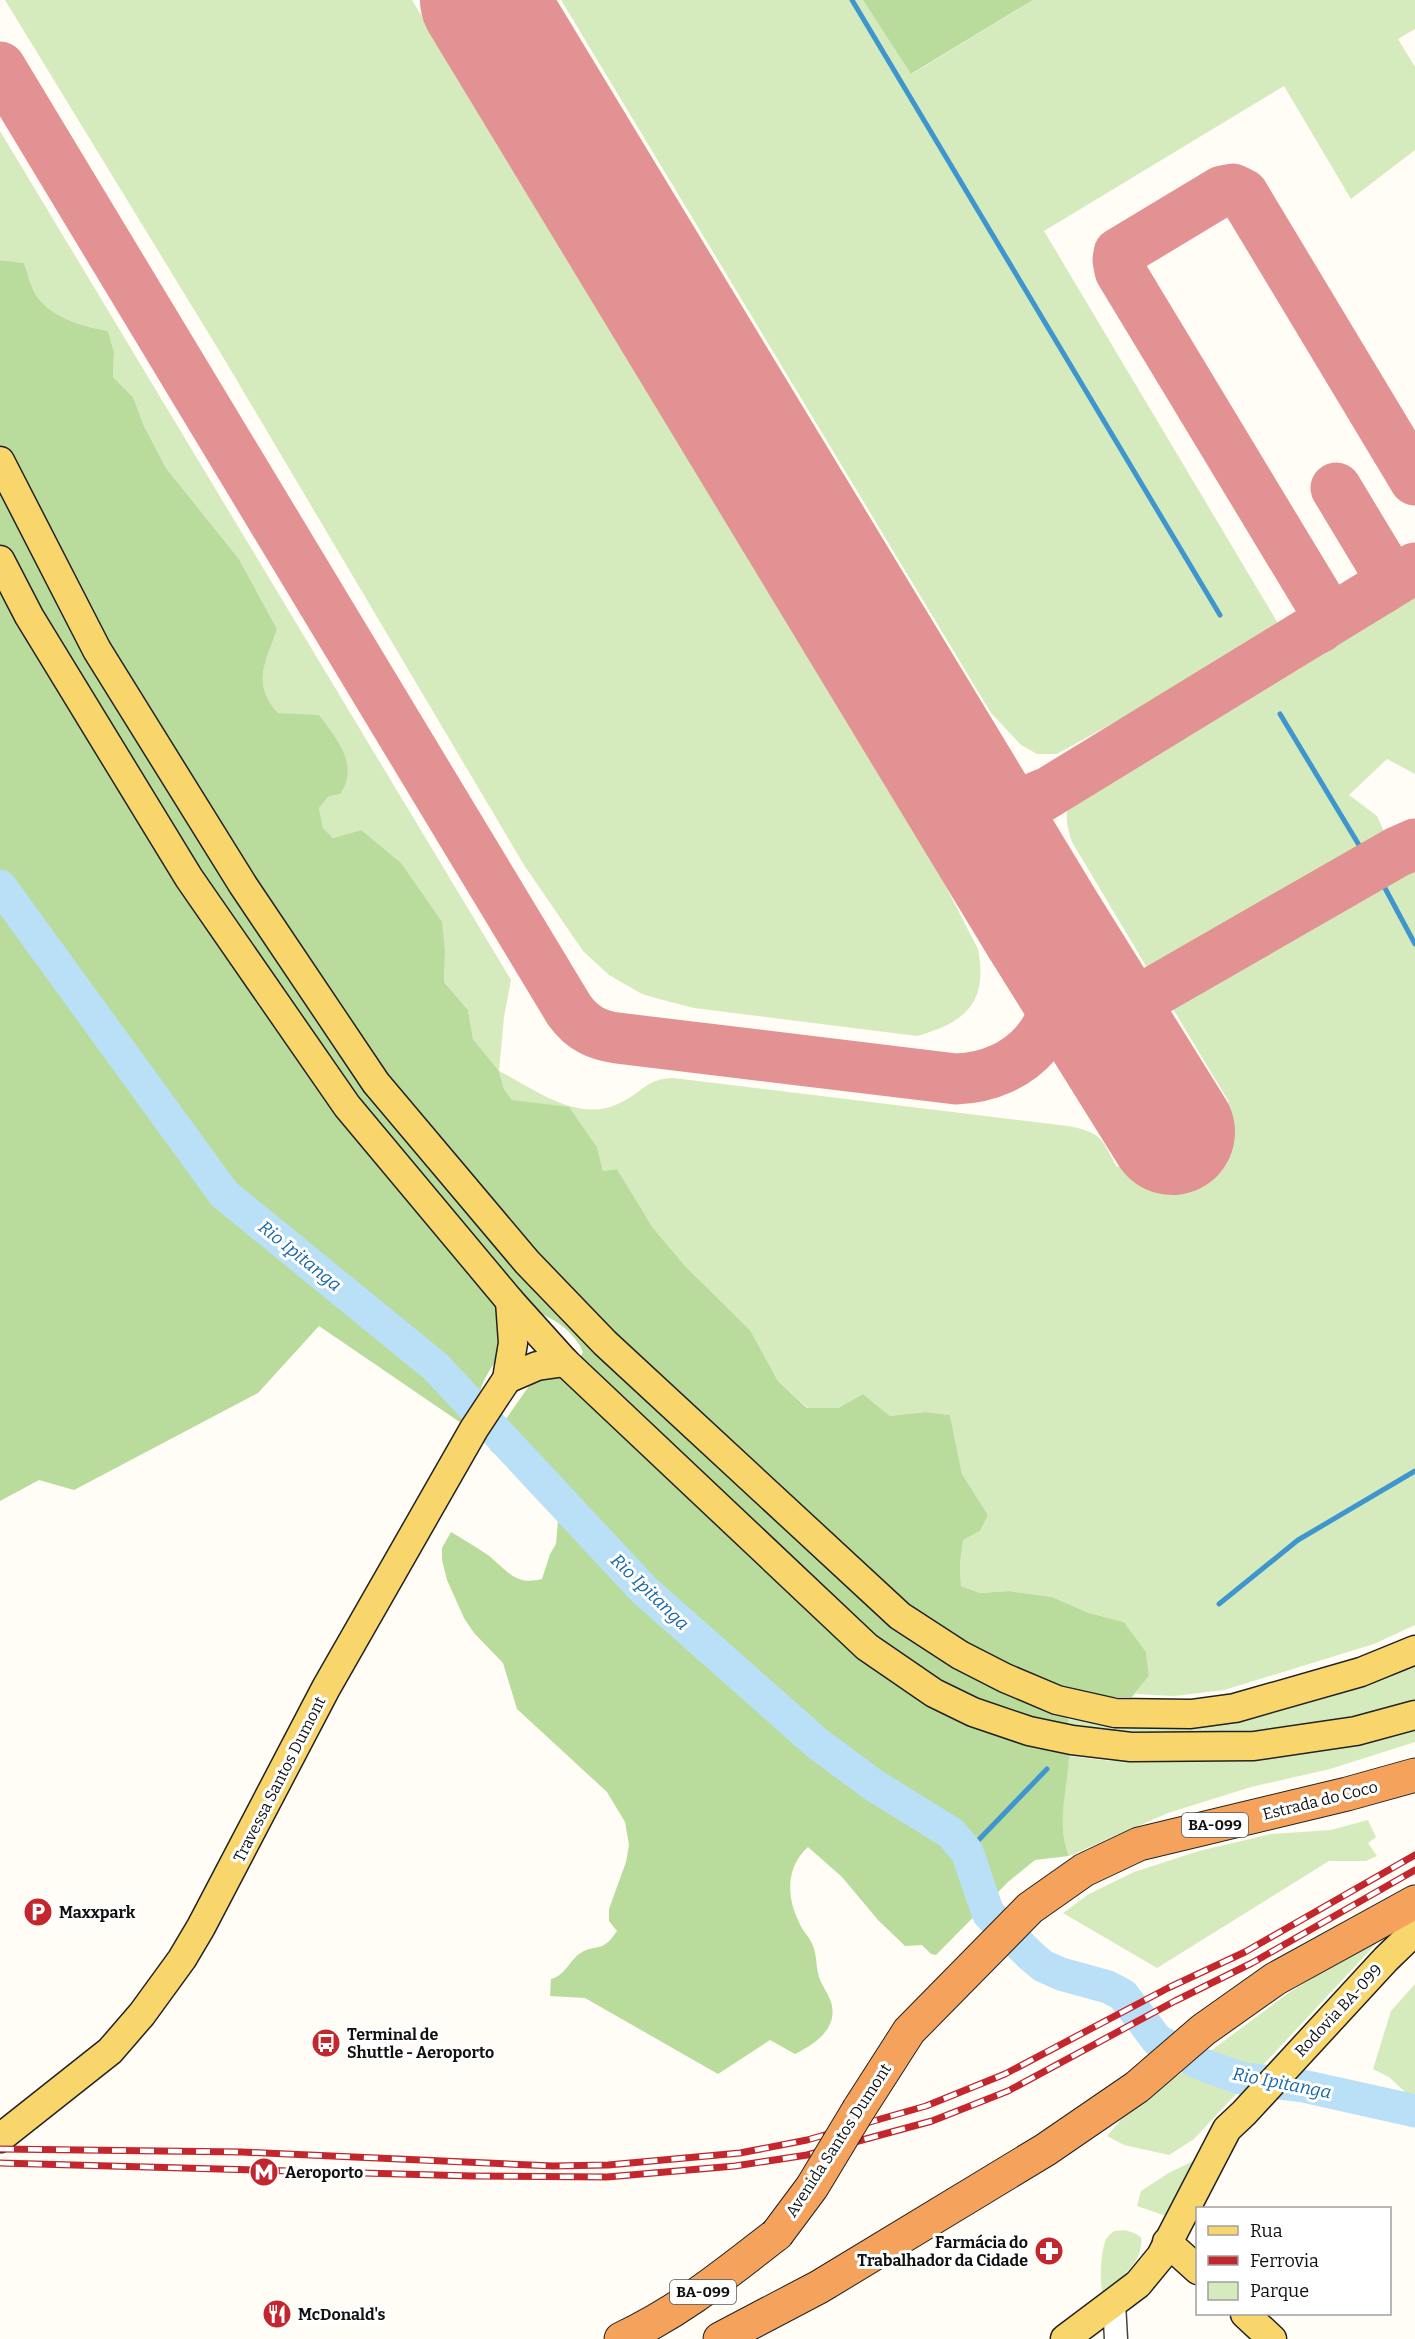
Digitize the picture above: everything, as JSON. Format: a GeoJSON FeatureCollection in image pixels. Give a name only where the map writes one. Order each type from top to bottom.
{"type":"FeatureCollection","features":[{"type":"Feature","properties":{"kind":"highway","name":"Estrada do Coco"},"geometry":{"type":"LineString","coordinates":[[953,1985],[1030,1908],[1084,1870],[1139,1844],[1347,1794],[1415,1775]]}},
{"type":"Feature","properties":{"kind":"highway","name":"BA-099"},"geometry":{"type":"LineString","coordinates":[[720,2339],[819,2287],[1045,2150],[1137,2087],[1203,2030],[1275,1979],[1415,1902]]}},
{"type":"Feature","properties":{"kind":"highway","name":"Avenida Santos Dumont"},"geometry":{"type":"LineString","coordinates":[[621,2339],[684,2306],[727,2275],[777,2234],[812,2187],[909,2031],[953,1985]]}},
{"type":"Feature","properties":{"kind":"main road"},"geometry":{"type":"LineString","coordinates":[[0,461],[97,650],[243,885],[376,1083],[527,1262],[605,1343],[900,1616],[960,1655],[1005,1678],[1057,1700],[1115,1713],[1191,1714],[1235,1708],[1361,1672],[1415,1650]]}},
{"type":"Feature","properties":{"kind":"main road"},"geometry":{"type":"LineString","coordinates":[[0,560],[29,616],[196,888],[346,1106],[510,1301],[565,1362],[867,1647],[934,1693],[974,1712],[1029,1731],[1072,1740],[1131,1748],[1199,1749],[1306,1740],[1356,1731],[1415,1715]]}},
{"type":"Feature","properties":{"kind":"main road","name":"Travessa Santos Dumont"},"geometry":{"type":"LineString","coordinates":[[0,2138],[110,2051],[142,2014],[182,1959],[326,1688],[474,1429],[505,1384],[513,1343],[510,1301]]}},
{"type":"Feature","properties":{"kind":"main road"},"geometry":{"type":"LineString","coordinates":[[505,1384],[537,1366],[565,1362]]}},
{"type":"Feature","properties":{"kind":"main road","name":"Rodovia BA-099"},"geometry":{"type":"LineString","coordinates":[[1065,2339],[1138,2284],[1161,2256],[1227,2129],[1415,1931]]}},
{"type":"Feature","properties":{"kind":"main road"},"geometry":{"type":"LineString","coordinates":[[1167,2242],[1196,2269]]}},
{"type":"Feature","properties":{"kind":"main road"},"geometry":{"type":"LineString","coordinates":[[1247,2315],[1272,2339]]}},
{"type":"Feature","properties":{"kind":"street"},"geometry":{"type":"LineString","coordinates":[[1114,2303],[1116,2339]]}},
{"type":"Feature","properties":{"kind":"green space"},"geometry":{"type":"Polygon","coordinates":[[[5,0],[412,0],[923,842],[978,949],[980,983],[970,1007],[961,1016],[949,1024],[917,1036],[694,1008],[642,994],[609,975],[583,951],[524,865],[226,362],[5,0]]]}},
{"type":"Feature","properties":{"kind":"green space"},"geometry":{"type":"Polygon","coordinates":[[[561,0],[863,0],[912,74],[1033,0],[1415,0],[1415,29],[1398,39],[1415,67],[1415,150],[1351,199],[1284,86],[1044,231],[1279,625],[1149,703],[1057,754],[1037,754],[1021,745],[991,713],[561,0]]]}},
{"type":"Feature","properties":{"kind":"green space"},"geometry":{"type":"Polygon","coordinates":[[[863,0],[1033,0],[911,74],[863,0]]]}},
{"type":"Feature","properties":{"kind":"green space"},"geometry":{"type":"Polygon","coordinates":[[[0,131],[511,980],[504,1017],[499,1071],[473,1039],[468,1010],[444,982],[445,953],[361,830],[333,838],[323,828],[319,808],[329,796],[319,716],[278,713],[270,702],[265,692],[263,672],[277,629],[239,559],[166,468],[144,426],[133,397],[113,377],[114,352],[108,331],[79,324],[52,311],[38,298],[24,263],[0,260],[0,131]]]}},
{"type":"Feature","properties":{"kind":"green space"},"geometry":{"type":"Polygon","coordinates":[[[0,260],[24,263],[38,298],[52,311],[79,324],[108,331],[114,352],[113,377],[133,397],[144,426],[166,468],[239,559],[277,629],[263,672],[265,692],[270,702],[278,713],[319,715],[344,753],[348,773],[346,784],[340,794],[329,796],[319,808],[323,828],[333,838],[361,830],[401,863],[442,922],[445,953],[444,982],[468,1010],[473,1039],[499,1071],[504,1089],[512,1100],[569,1107],[597,1147],[603,1171],[617,1169],[653,1228],[686,1267],[750,1330],[778,1381],[807,1408],[838,1408],[863,1394],[890,1416],[925,1412],[950,1415],[962,1474],[988,1515],[980,1531],[963,1540],[960,1564],[961,1586],[980,1593],[1009,1591],[1052,1597],[1089,1613],[1124,1622],[1146,1652],[1149,1676],[1132,1697],[1066,1697],[1069,1750],[1063,1807],[1063,1832],[1069,1856],[1035,1860],[1008,1882],[936,1955],[931,1954],[922,1945],[905,1946],[878,1920],[842,1877],[808,1847],[801,1855],[795,1864],[790,1882],[792,1902],[800,1925],[813,1946],[819,1977],[833,2011],[832,2020],[824,2034],[795,2054],[770,2040],[718,2074],[585,1998],[550,1996],[551,1979],[563,1972],[579,1954],[603,1946],[617,1931],[609,1921],[609,1909],[626,1862],[629,1845],[625,1822],[607,1792],[517,1709],[503,1663],[474,1633],[464,1618],[447,1580],[442,1560],[442,1548],[451,1532],[488,1555],[512,1575],[525,1580],[542,1579],[550,1554],[556,1544],[558,1521],[546,1500],[516,1470],[490,1450],[492,1439],[529,1386],[579,1359],[583,1352],[570,1333],[558,1323],[536,1312],[492,1367],[480,1391],[480,1401],[464,1425],[319,1326],[258,1393],[74,1490],[39,1480],[0,1501],[0,260]]]}},
{"type":"Feature","properties":{"kind":"green space"},"geometry":{"type":"Polygon","coordinates":[[[1415,593],[1415,774],[1387,759],[1349,795],[1377,816],[1387,838],[1383,846],[1156,977],[1152,976],[1072,842],[1068,830],[1067,813],[1073,801],[1097,784],[1415,593]]]}},
{"type":"Feature","properties":{"kind":"green space"},"geometry":{"type":"Polygon","coordinates":[[[1415,857],[1415,1625],[1374,1644],[1224,1690],[1174,1696],[1135,1694],[1149,1676],[1146,1652],[1124,1622],[1089,1613],[1052,1597],[1009,1591],[980,1593],[961,1586],[960,1564],[963,1540],[980,1531],[988,1515],[962,1474],[950,1415],[925,1412],[890,1416],[863,1394],[838,1408],[808,1408],[778,1381],[750,1330],[686,1267],[653,1228],[617,1169],[603,1171],[597,1147],[569,1108],[512,1101],[504,1089],[499,1071],[557,1102],[588,1109],[604,1108],[620,1103],[656,1081],[673,1078],[1068,1126],[1089,1131],[1100,1139],[1117,1167],[1229,1102],[1167,999],[1169,994],[1391,866],[1415,857]]]}},
{"type":"Feature","properties":{"kind":"green space"},"geometry":{"type":"Polygon","coordinates":[[[1415,1666],[1415,1705],[1290,1732],[1152,1737],[1067,1726],[1068,1719],[1152,1729],[1185,1729],[1225,1724],[1381,1681],[1415,1666]]]}},
{"type":"Feature","properties":{"kind":"green space"},"geometry":{"type":"Polygon","coordinates":[[[1415,1727],[1415,1742],[1330,1769],[1251,1787],[1168,1813],[1069,1856],[1062,1820],[1069,1756],[1111,1761],[1252,1758],[1415,1727]]]}},
{"type":"Feature","properties":{"kind":"green space"},"geometry":{"type":"Polygon","coordinates":[[[1368,1820],[1376,1837],[1368,1843],[1377,1856],[1366,1861],[1329,1861],[1157,1968],[1063,1913],[1089,1894],[1134,1872],[1199,1851],[1271,1834],[1331,1830],[1368,1820]]]}},
{"type":"Feature","properties":{"kind":"green space"},"geometry":{"type":"Polygon","coordinates":[[[1387,1932],[1194,2139],[1169,2155],[1124,2145],[1107,2136],[1125,2115],[1287,1994],[1387,1932]]]}},
{"type":"Feature","properties":{"kind":"green space"},"geometry":{"type":"Polygon","coordinates":[[[1415,1984],[1415,2101],[1389,2077],[1373,2069],[1391,2011],[1415,1984]]]}},
{"type":"Feature","properties":{"kind":"green space"},"geometry":{"type":"Polygon","coordinates":[[[1193,2161],[1169,2217],[1137,2206],[1141,2191],[1193,2161]]]}},
{"type":"Feature","properties":{"kind":"green space"},"geometry":{"type":"Polygon","coordinates":[[[1125,2230],[1141,2237],[1139,2255],[1123,2276],[1103,2294],[1101,2268],[1106,2241],[1114,2231],[1125,2230]]]}},
{"type":"Feature","properties":{"kind":"waterway"},"geometry":{"type":"LineString","coordinates":[[852,0],[1220,615]]}},
{"type":"Feature","properties":{"kind":"waterway"},"geometry":{"type":"LineString","coordinates":[[1280,714],[1362,850]]}},
{"type":"Feature","properties":{"kind":"waterway"},"geometry":{"type":"LineString","coordinates":[[1379,877],[1415,944]]}},
{"type":"Feature","properties":{"kind":"waterway","name":"Rio Ipitanga"},"geometry":{"type":"LineString","coordinates":[[0,886],[224,1194],[436,1367],[643,1589],[818,1744],[875,1786],[951,1833],[967,1852],[988,1913],[1030,1955],[1043,1966],[1061,1974],[1108,1987],[1123,1995],[1157,2040],[1201,2064],[1240,2078],[1303,2086],[1415,2111]]}},
{"type":"Feature","properties":{"kind":"waterway"},"geometry":{"type":"LineString","coordinates":[[1219,1604],[1298,1540],[1415,1471]]}},
{"type":"Feature","properties":{"kind":"waterway"},"geometry":{"type":"LineString","coordinates":[[967,1852],[1047,1769]]}},
{"type":"Feature","properties":{"kind":"taxiway"},"geometry":{"type":"LineString","coordinates":[[0,67],[569,1010],[584,1026],[596,1033],[617,1038],[956,1079],[980,1076],[1001,1069],[1020,1058],[1036,1043],[1047,1026],[1055,1006],[1058,983],[1055,955],[1043,925]]}},
{"type":"Feature","properties":{"kind":"taxiway"},"geometry":{"type":"LineString","coordinates":[[1319,628],[1325,617],[1323,607],[1120,271],[1119,253],[1222,191],[1233,189],[1243,194],[1415,480]]}},
{"type":"Feature","properties":{"kind":"taxiway"},"geometry":{"type":"LineString","coordinates":[[1336,488],[1383,566],[1386,579],[1381,589]]}},
{"type":"Feature","properties":{"kind":"taxiway"},"geometry":{"type":"LineString","coordinates":[[1016,879],[1011,859],[1011,839],[1016,821],[1028,805],[1415,568]]}},
{"type":"Feature","properties":{"kind":"taxiway"},"geometry":{"type":"LineString","coordinates":[[959,786],[979,802],[999,807],[1021,803],[1044,794]]}},
{"type":"Feature","properties":{"kind":"taxiway"},"geometry":{"type":"LineString","coordinates":[[1094,1005],[1100,1012],[1115,1011],[1141,999],[1397,852],[1415,844]]}},
{"type":"Feature","properties":{"kind":"runway"},"geometry":{"type":"LineString","coordinates":[[483,0],[1043,925],[1172,1132]]}},
{"type":"Feature","properties":{"kind":"railway"},"geometry":{"type":"LineString","coordinates":[[0,2149],[242,2152],[553,2166],[608,2165],[740,2153],[807,2140],[926,2106],[1005,2074],[1168,1988],[1245,1952],[1415,1855]]}},
{"type":"Feature","properties":{"kind":"railway"},"geometry":{"type":"LineString","coordinates":[[0,2163],[472,2176],[607,2177],[735,2166],[807,2155],[932,2121],[1008,2091],[1175,2001],[1252,1963],[1415,1870]]}},
{"type":"Feature","properties":{"kind":"place","name":"Maxxpark"},"geometry":{"type":"Point","coordinates":[38,1912]}},
{"type":"Feature","properties":{"kind":"place","name":"Terminal de Shuttle - Aeroporto"},"geometry":{"type":"Point","coordinates":[326,2043]}},
{"type":"Feature","properties":{"kind":"place","name":"Aeroporto"},"geometry":{"type":"Point","coordinates":[264,2172]}},
{"type":"Feature","properties":{"kind":"place","name":"Farmácia do Trabalhador da Cidade"},"geometry":{"type":"Point","coordinates":[1049,2251]}},
{"type":"Feature","properties":{"kind":"place","name":"McDonald's"},"geometry":{"type":"Point","coordinates":[277,2314]}}]}
